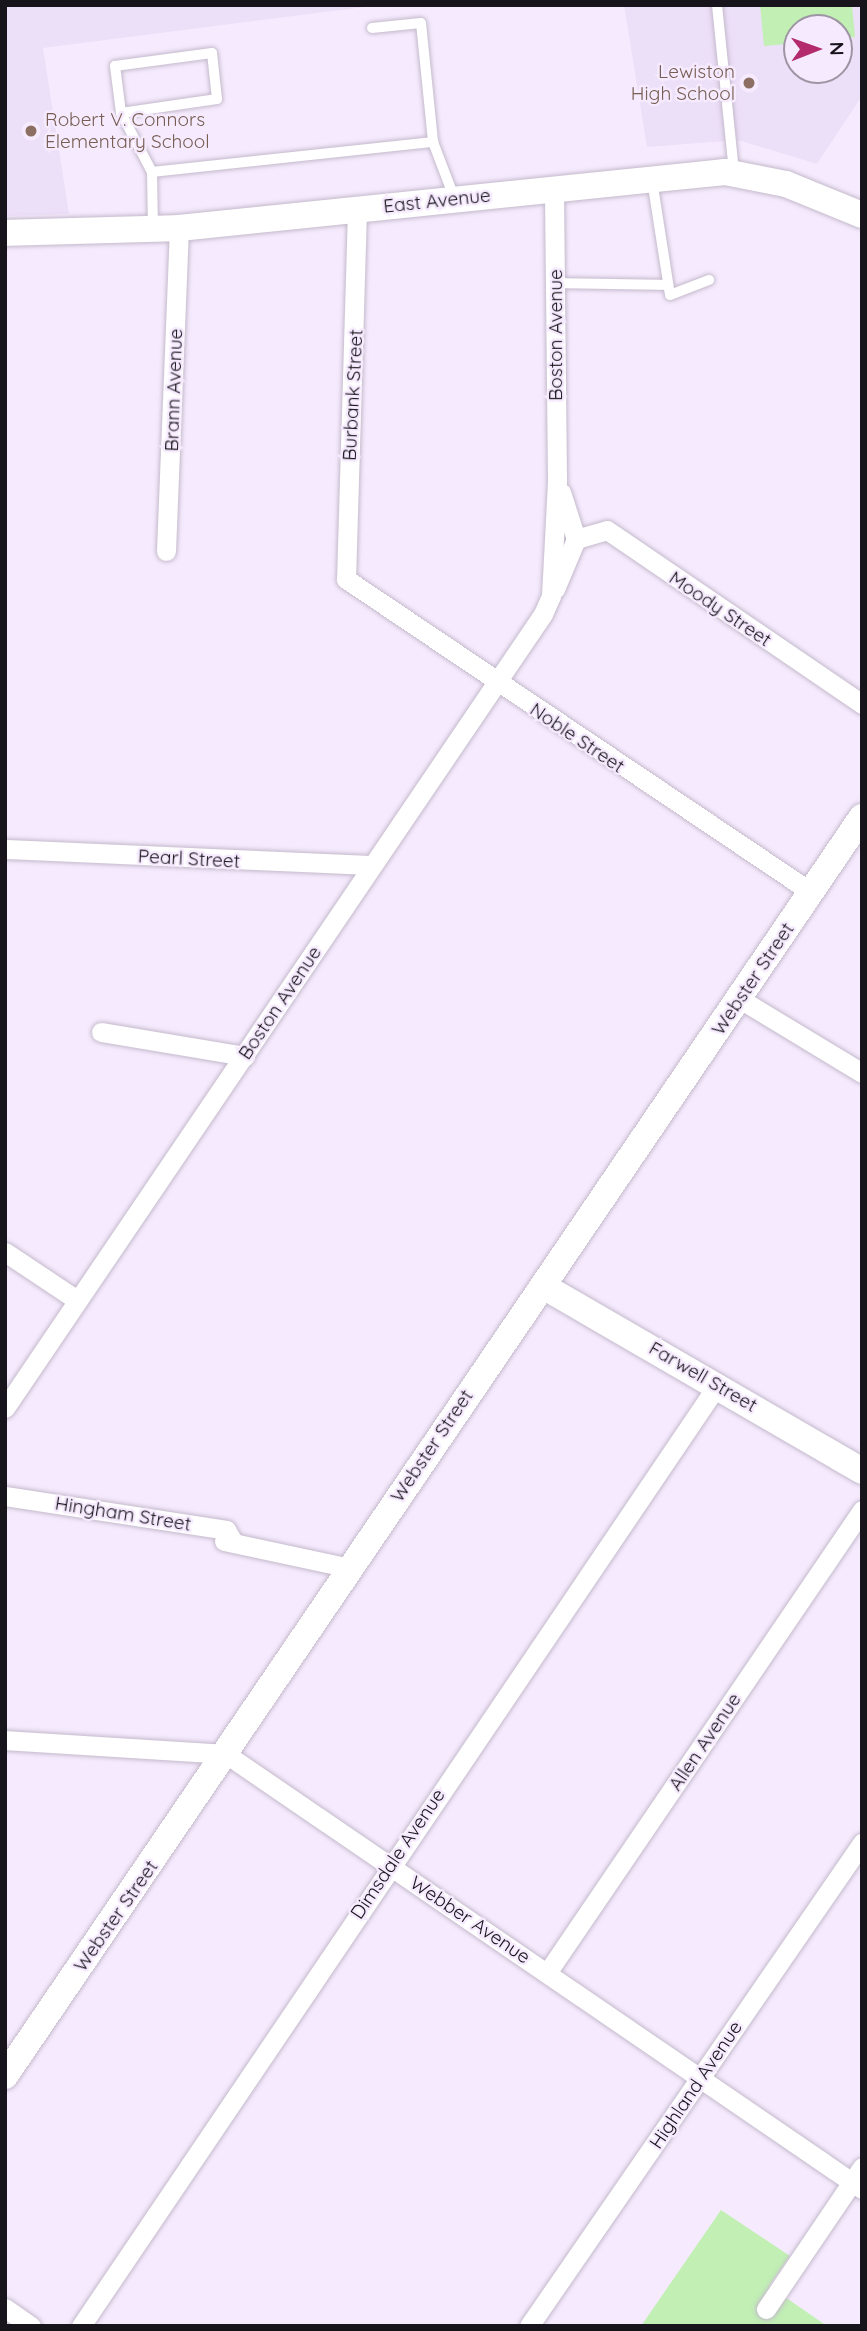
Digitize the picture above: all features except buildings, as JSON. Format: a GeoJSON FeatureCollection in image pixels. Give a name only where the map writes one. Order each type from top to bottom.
{"type":"FeatureCollection","features":[{"type":"Feature","properties":{"kind":"main road","name":"East Avenue"},"geometry":{"type":"LineString","coordinates":[[5,233],[179,228],[554,189],[652,176],[734,173],[786,184],[862,215]]}},
{"type":"Feature","properties":{"kind":"main road","name":"Webster Street"},"geometry":{"type":"LineString","coordinates":[[5,2076],[862,817]]}},
{"type":"Feature","properties":{"kind":"main road","name":"Farwell Street"},"geometry":{"type":"LineString","coordinates":[[543,1286],[718,1384],[862,1471]]}},
{"type":"Feature","properties":{"kind":"street","name":"Boston Avenue"},"geometry":{"type":"LineString","coordinates":[[551,596],[557,480],[554,189]]}},
{"type":"Feature","properties":{"kind":"street","name":"Burbank Street"},"geometry":{"type":"LineString","coordinates":[[346,579],[357,210]]}},
{"type":"Feature","properties":{"kind":"street","name":"Brann Avenue"},"geometry":{"type":"LineString","coordinates":[[166,551],[179,228]]}},
{"type":"Feature","properties":{"kind":"street","name":"Boston Avenue"},"geometry":{"type":"LineString","coordinates":[[5,1408],[497,683],[551,596],[576,539],[557,480]]}},
{"type":"Feature","properties":{"kind":"street","name":"Moody Street"},"geometry":{"type":"LineString","coordinates":[[576,539],[607,530],[862,704]]}},
{"type":"Feature","properties":{"kind":"street","name":"Noble Street"},"geometry":{"type":"LineString","coordinates":[[346,579],[811,892]]}},
{"type":"Feature","properties":{"kind":"street","name":"Pearl Street"},"geometry":{"type":"LineString","coordinates":[[5,849],[372,865]]}},
{"type":"Feature","properties":{"kind":"street"},"geometry":{"type":"LineString","coordinates":[[740,999],[862,1073]]}},
{"type":"Feature","properties":{"kind":"street"},"geometry":{"type":"LineString","coordinates":[[102,1032],[245,1056]]}},
{"type":"Feature","properties":{"kind":"street"},"geometry":{"type":"LineString","coordinates":[[5,1252],[77,1300]]}},
{"type":"Feature","properties":{"kind":"street","name":"Dimsdale Avenue"},"geometry":{"type":"LineString","coordinates":[[81,2326],[390,1865],[718,1384]]}},
{"type":"Feature","properties":{"kind":"street","name":"Hingham Street"},"geometry":{"type":"LineString","coordinates":[[5,1496],[226,1530],[234,1543]]}},
{"type":"Feature","properties":{"kind":"street","name":"Allen Avenue"},"geometry":{"type":"LineString","coordinates":[[547,1973],[862,1510]]}},
{"type":"Feature","properties":{"kind":"street"},"geometry":{"type":"LineString","coordinates":[[205,1537],[350,1568]]}},
{"type":"Feature","properties":{"kind":"street"},"geometry":{"type":"LineString","coordinates":[[5,1740],[226,1754]]}},
{"type":"Feature","properties":{"kind":"street","name":"Webber Avenue"},"geometry":{"type":"LineString","coordinates":[[226,1754],[703,2079],[858,2179]]}},
{"type":"Feature","properties":{"kind":"street","name":"Highland Avenue"},"geometry":{"type":"LineString","coordinates":[[529,2326],[703,2079],[862,1843]]}},
{"type":"Feature","properties":{"kind":"street"},"geometry":{"type":"LineString","coordinates":[[766,2309],[858,2179]]}},
{"type":"Feature","properties":{"kind":"street"},"geometry":{"type":"LineString","coordinates":[[5,2308],[31,2326]]}},
{"type":"Feature","properties":{"kind":"lane"},"geometry":{"type":"LineString","coordinates":[[717,5],[734,173]]}},
{"type":"Feature","properties":{"kind":"lane"},"geometry":{"type":"LineString","coordinates":[[372,28],[421,23],[433,142],[454,198]]}},
{"type":"Feature","properties":{"kind":"lane"},"geometry":{"type":"LineString","coordinates":[[121,113],[218,99],[212,53],[115,66],[121,113],[152,172],[153,229]]}},
{"type":"Feature","properties":{"kind":"lane"},"geometry":{"type":"LineString","coordinates":[[152,172],[433,142]]}},
{"type":"Feature","properties":{"kind":"lane"},"geometry":{"type":"LineString","coordinates":[[652,176],[670,295],[709,280]]}},
{"type":"Feature","properties":{"kind":"lane"},"geometry":{"type":"LineString","coordinates":[[556,283],[668,285]]}},
{"type":"Feature","properties":{"kind":"shaded area"},"geometry":{"type":"Polygon","coordinates":[[[5,5],[380,5],[43,48],[69,214],[5,216],[5,5]]]}},
{"type":"Feature","properties":{"kind":"shaded area","name":"Lewiston High School"},"geometry":{"type":"Polygon","coordinates":[[[624,5],[862,5],[862,96],[817,164],[738,140],[647,147],[624,5]]]}},
{"type":"Feature","properties":{"kind":"green space"},"geometry":{"type":"Polygon","coordinates":[[[760,5],[852,5],[853,14],[783,14],[783,44],[764,46],[760,5]]]}},
{"type":"Feature","properties":{"kind":"green space"},"geometry":{"type":"Polygon","coordinates":[[[721,2210],[790,2256],[769,2286],[827,2326],[641,2326],[721,2210]]]}},
{"type":"Feature","properties":{"kind":"place","name":"Lewiston High School"},"geometry":{"type":"Point","coordinates":[749,83]}},
{"type":"Feature","properties":{"kind":"place","name":"Robert V. Connors Elementary School"},"geometry":{"type":"Point","coordinates":[31,131]}}]}
